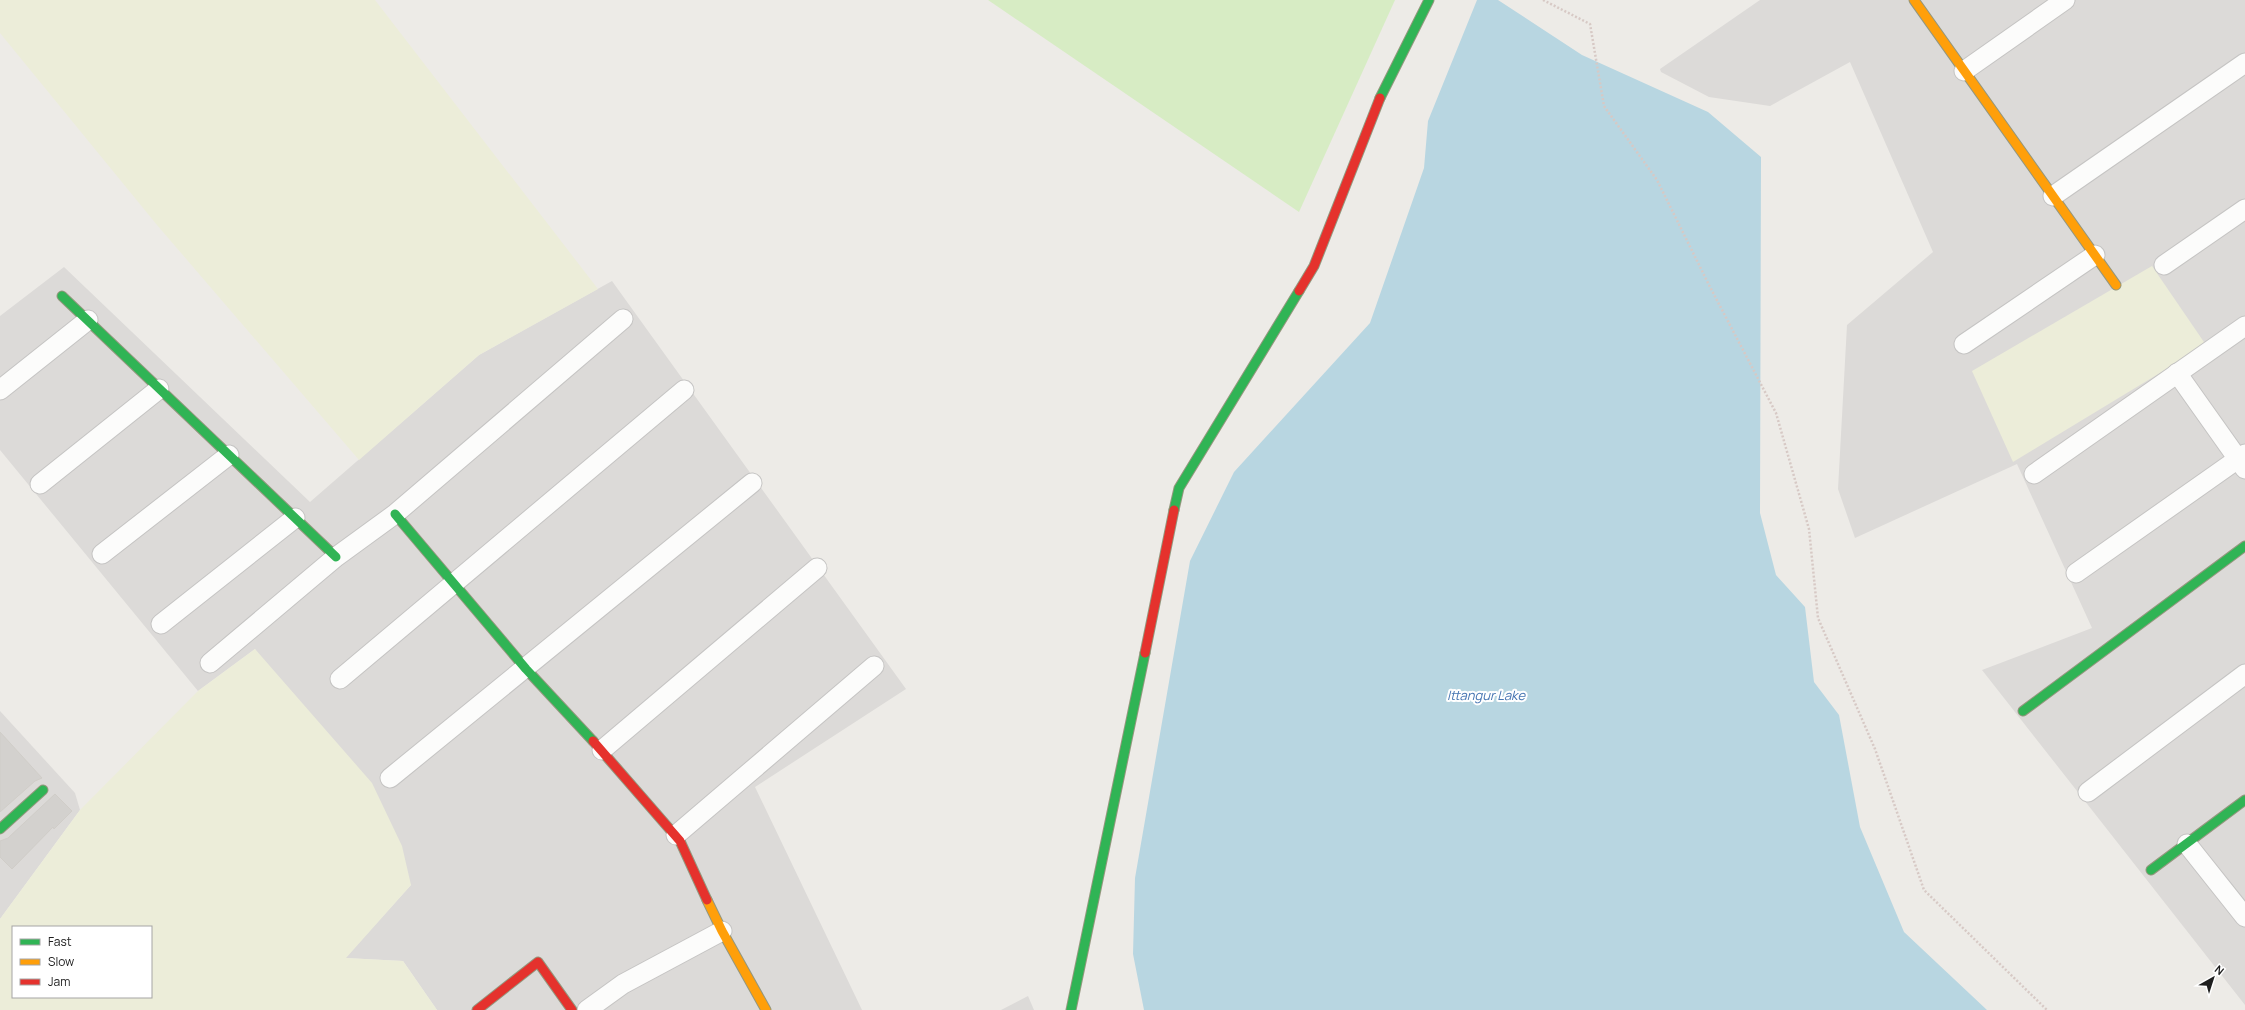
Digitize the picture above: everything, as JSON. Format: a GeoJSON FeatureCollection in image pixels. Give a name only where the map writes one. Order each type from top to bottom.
{"type":"FeatureCollection","features":[{"type":"Feature","properties":{"kind":"street"},"geometry":{"type":"LineString","coordinates":[[1071,1010],[1179,488],[1314,266],[1374,110],[1429,0]]}},
{"type":"Feature","properties":{"kind":"street"},"geometry":{"type":"LineString","coordinates":[[1914,0],[2116,285]]}},
{"type":"Feature","properties":{"kind":"street"},"geometry":{"type":"LineString","coordinates":[[1964,71],[2065,0]]}},
{"type":"Feature","properties":{"kind":"street"},"geometry":{"type":"LineString","coordinates":[[2053,196],[2245,63]]}},
{"type":"Feature","properties":{"kind":"street"},"geometry":{"type":"LineString","coordinates":[[2164,265],[2245,209]]}},
{"type":"Feature","properties":{"kind":"street"},"geometry":{"type":"LineString","coordinates":[[1964,344],[2095,255]]}},
{"type":"Feature","properties":{"kind":"street"},"geometry":{"type":"LineString","coordinates":[[62,296],[336,557]]}},
{"type":"Feature","properties":{"kind":"street"},"geometry":{"type":"LineString","coordinates":[[210,663],[336,557],[395,514],[623,319]]}},
{"type":"Feature","properties":{"kind":"street"},"geometry":{"type":"LineString","coordinates":[[0,390],[88,320]]}},
{"type":"Feature","properties":{"kind":"street"},"geometry":{"type":"LineString","coordinates":[[2034,474],[2245,326]]}},
{"type":"Feature","properties":{"kind":"street"},"geometry":{"type":"LineString","coordinates":[[2076,573],[2243,461],[2177,373]]}},
{"type":"Feature","properties":{"kind":"street"},"geometry":{"type":"LineString","coordinates":[[40,484],[160,389]]}},
{"type":"Feature","properties":{"kind":"street"},"geometry":{"type":"LineString","coordinates":[[340,679],[684,390]]}},
{"type":"Feature","properties":{"kind":"street"},"geometry":{"type":"LineString","coordinates":[[102,554],[229,455]]}},
{"type":"Feature","properties":{"kind":"street"},"geometry":{"type":"LineString","coordinates":[[390,778],[526,669],[752,483]]}},
{"type":"Feature","properties":{"kind":"street"},"geometry":{"type":"LineString","coordinates":[[395,514],[452,584],[526,669],[602,750],[680,841],[722,931],[766,1010]]}},
{"type":"Feature","properties":{"kind":"street"},"geometry":{"type":"LineString","coordinates":[[162,624],[295,518]]}},
{"type":"Feature","properties":{"kind":"street"},"geometry":{"type":"LineString","coordinates":[[2023,711],[2245,546]]}},
{"type":"Feature","properties":{"kind":"street"},"geometry":{"type":"LineString","coordinates":[[602,750],[817,568]]}},
{"type":"Feature","properties":{"kind":"street"},"geometry":{"type":"LineString","coordinates":[[676,836],[874,666]]}},
{"type":"Feature","properties":{"kind":"street"},"geometry":{"type":"LineString","coordinates":[[2088,792],[2245,674]]}},
{"type":"Feature","properties":{"kind":"street"},"geometry":{"type":"LineString","coordinates":[[0,829],[43,790]]}},
{"type":"Feature","properties":{"kind":"street"},"geometry":{"type":"LineString","coordinates":[[2151,870],[2245,800]]}},
{"type":"Feature","properties":{"kind":"street"},"geometry":{"type":"LineString","coordinates":[[2187,844],[2245,917]]}},
{"type":"Feature","properties":{"kind":"street"},"geometry":{"type":"LineString","coordinates":[[587,1010],[622,984],[722,931]]}},
{"type":"Feature","properties":{"kind":"street"},"geometry":{"type":"LineString","coordinates":[[477,1010],[538,962],[572,1010]]}},
{"type":"Feature","properties":{"kind":"path"},"geometry":{"type":"LineString","coordinates":[[1543,0],[1590,24],[1604,106],[1657,180],[1709,285],[1776,413],[1809,528],[1818,618],[1876,749],[1924,890],[2046,1010]]}},
{"type":"Feature","properties":{"kind":"shaded area"},"geometry":{"type":"Polygon","coordinates":[[[1760,0],[2245,0],[2245,1005],[1982,670],[2092,628],[2017,464],[1855,538],[1838,489],[1847,325],[1933,252],[1850,62],[1770,106],[1709,97],[1661,72],[1660,69],[1760,0]]]}},
{"type":"Feature","properties":{"kind":"shaded area"},"geometry":{"type":"Polygon","coordinates":[[[64,267],[310,502],[479,355],[612,281],[906,689],[755,787],[862,1010],[437,1010],[403,961],[345,958],[411,885],[255,649],[198,691],[0,450],[0,316],[64,267]]]}},
{"type":"Feature","properties":{"kind":"shaded area"},"geometry":{"type":"Polygon","coordinates":[[[0,711],[75,793],[80,810],[0,919],[0,711]]]}},
{"type":"Feature","properties":{"kind":"shaded area"},"geometry":{"type":"Polygon","coordinates":[[[1028,996],[1034,1010],[1001,1010],[1028,996]]]}},
{"type":"Feature","properties":{"kind":"green space"},"geometry":{"type":"Polygon","coordinates":[[[0,0],[375,0],[598,289],[479,355],[359,460],[157,225],[0,33],[0,0]]]}},
{"type":"Feature","properties":{"kind":"green space"},"geometry":{"type":"Polygon","coordinates":[[[988,0],[1395,0],[1299,212],[988,0]]]}},
{"type":"Feature","properties":{"kind":"green space"},"geometry":{"type":"Polygon","coordinates":[[[2152,266],[2206,345],[2013,462],[1972,371],[2152,266]]]}},
{"type":"Feature","properties":{"kind":"green space"},"geometry":{"type":"Polygon","coordinates":[[[255,649],[372,783],[402,846],[411,885],[346,958],[403,961],[437,1010],[0,1010],[0,919],[80,810],[198,691],[255,649]]]}},
{"type":"Feature","properties":{"kind":"water","name":"Ittangur Lake"},"geometry":{"type":"Polygon","coordinates":[[[1477,0],[1498,0],[1582,55],[1708,112],[1761,157],[1760,513],[1776,575],[1805,607],[1814,682],[1839,715],[1860,827],[1904,932],[1987,1010],[1144,1010],[1133,954],[1135,878],[1190,561],[1234,472],[1370,323],[1424,168],[1428,121],[1477,0]]]}},
{"type":"Feature","properties":{"kind":"building"},"geometry":{"type":"Polygon","coordinates":[[[0,732],[42,778],[35,781],[0,812],[0,732]]]}},
{"type":"Feature","properties":{"kind":"building"},"geometry":{"type":"Polygon","coordinates":[[[55,794],[72,811],[54,829],[53,827],[12,869],[0,857],[0,841],[8,838],[55,794]]]}},
{"type":"Feature","properties":{"kind":"traffic: fast"},"geometry":{"type":"LineString","coordinates":[[1380,98],[1429,0]]}},
{"type":"Feature","properties":{"kind":"traffic: fast"},"geometry":{"type":"LineString","coordinates":[[1174,510],[1179,488],[1299,291]]}},
{"type":"Feature","properties":{"kind":"traffic: fast"},"geometry":{"type":"LineString","coordinates":[[62,296],[336,557]]}},
{"type":"Feature","properties":{"kind":"traffic: fast"},"geometry":{"type":"LineString","coordinates":[[395,514],[526,669],[593,741]]}},
{"type":"Feature","properties":{"kind":"traffic: fast"},"geometry":{"type":"LineString","coordinates":[[2023,711],[2245,546]]}},
{"type":"Feature","properties":{"kind":"traffic: fast"},"geometry":{"type":"LineString","coordinates":[[1071,1010],[1145,653]]}},
{"type":"Feature","properties":{"kind":"traffic: fast"},"geometry":{"type":"LineString","coordinates":[[0,829],[43,790]]}},
{"type":"Feature","properties":{"kind":"traffic: fast"},"geometry":{"type":"LineString","coordinates":[[2151,870],[2245,800]]}},
{"type":"Feature","properties":{"kind":"traffic: slow"},"geometry":{"type":"LineString","coordinates":[[1914,0],[2116,285]]}},
{"type":"Feature","properties":{"kind":"traffic: slow"},"geometry":{"type":"LineString","coordinates":[[707,900],[722,931],[766,1010]]}},
{"type":"Feature","properties":{"kind":"traffic: jam"},"geometry":{"type":"LineString","coordinates":[[1299,291],[1314,266],[1380,98]]}},
{"type":"Feature","properties":{"kind":"traffic: jam"},"geometry":{"type":"LineString","coordinates":[[1145,653],[1174,510]]}},
{"type":"Feature","properties":{"kind":"traffic: jam"},"geometry":{"type":"LineString","coordinates":[[593,741],[680,841],[707,900]]}},
{"type":"Feature","properties":{"kind":"traffic: jam"},"geometry":{"type":"LineString","coordinates":[[477,1010],[538,962],[572,1010]]}}]}
